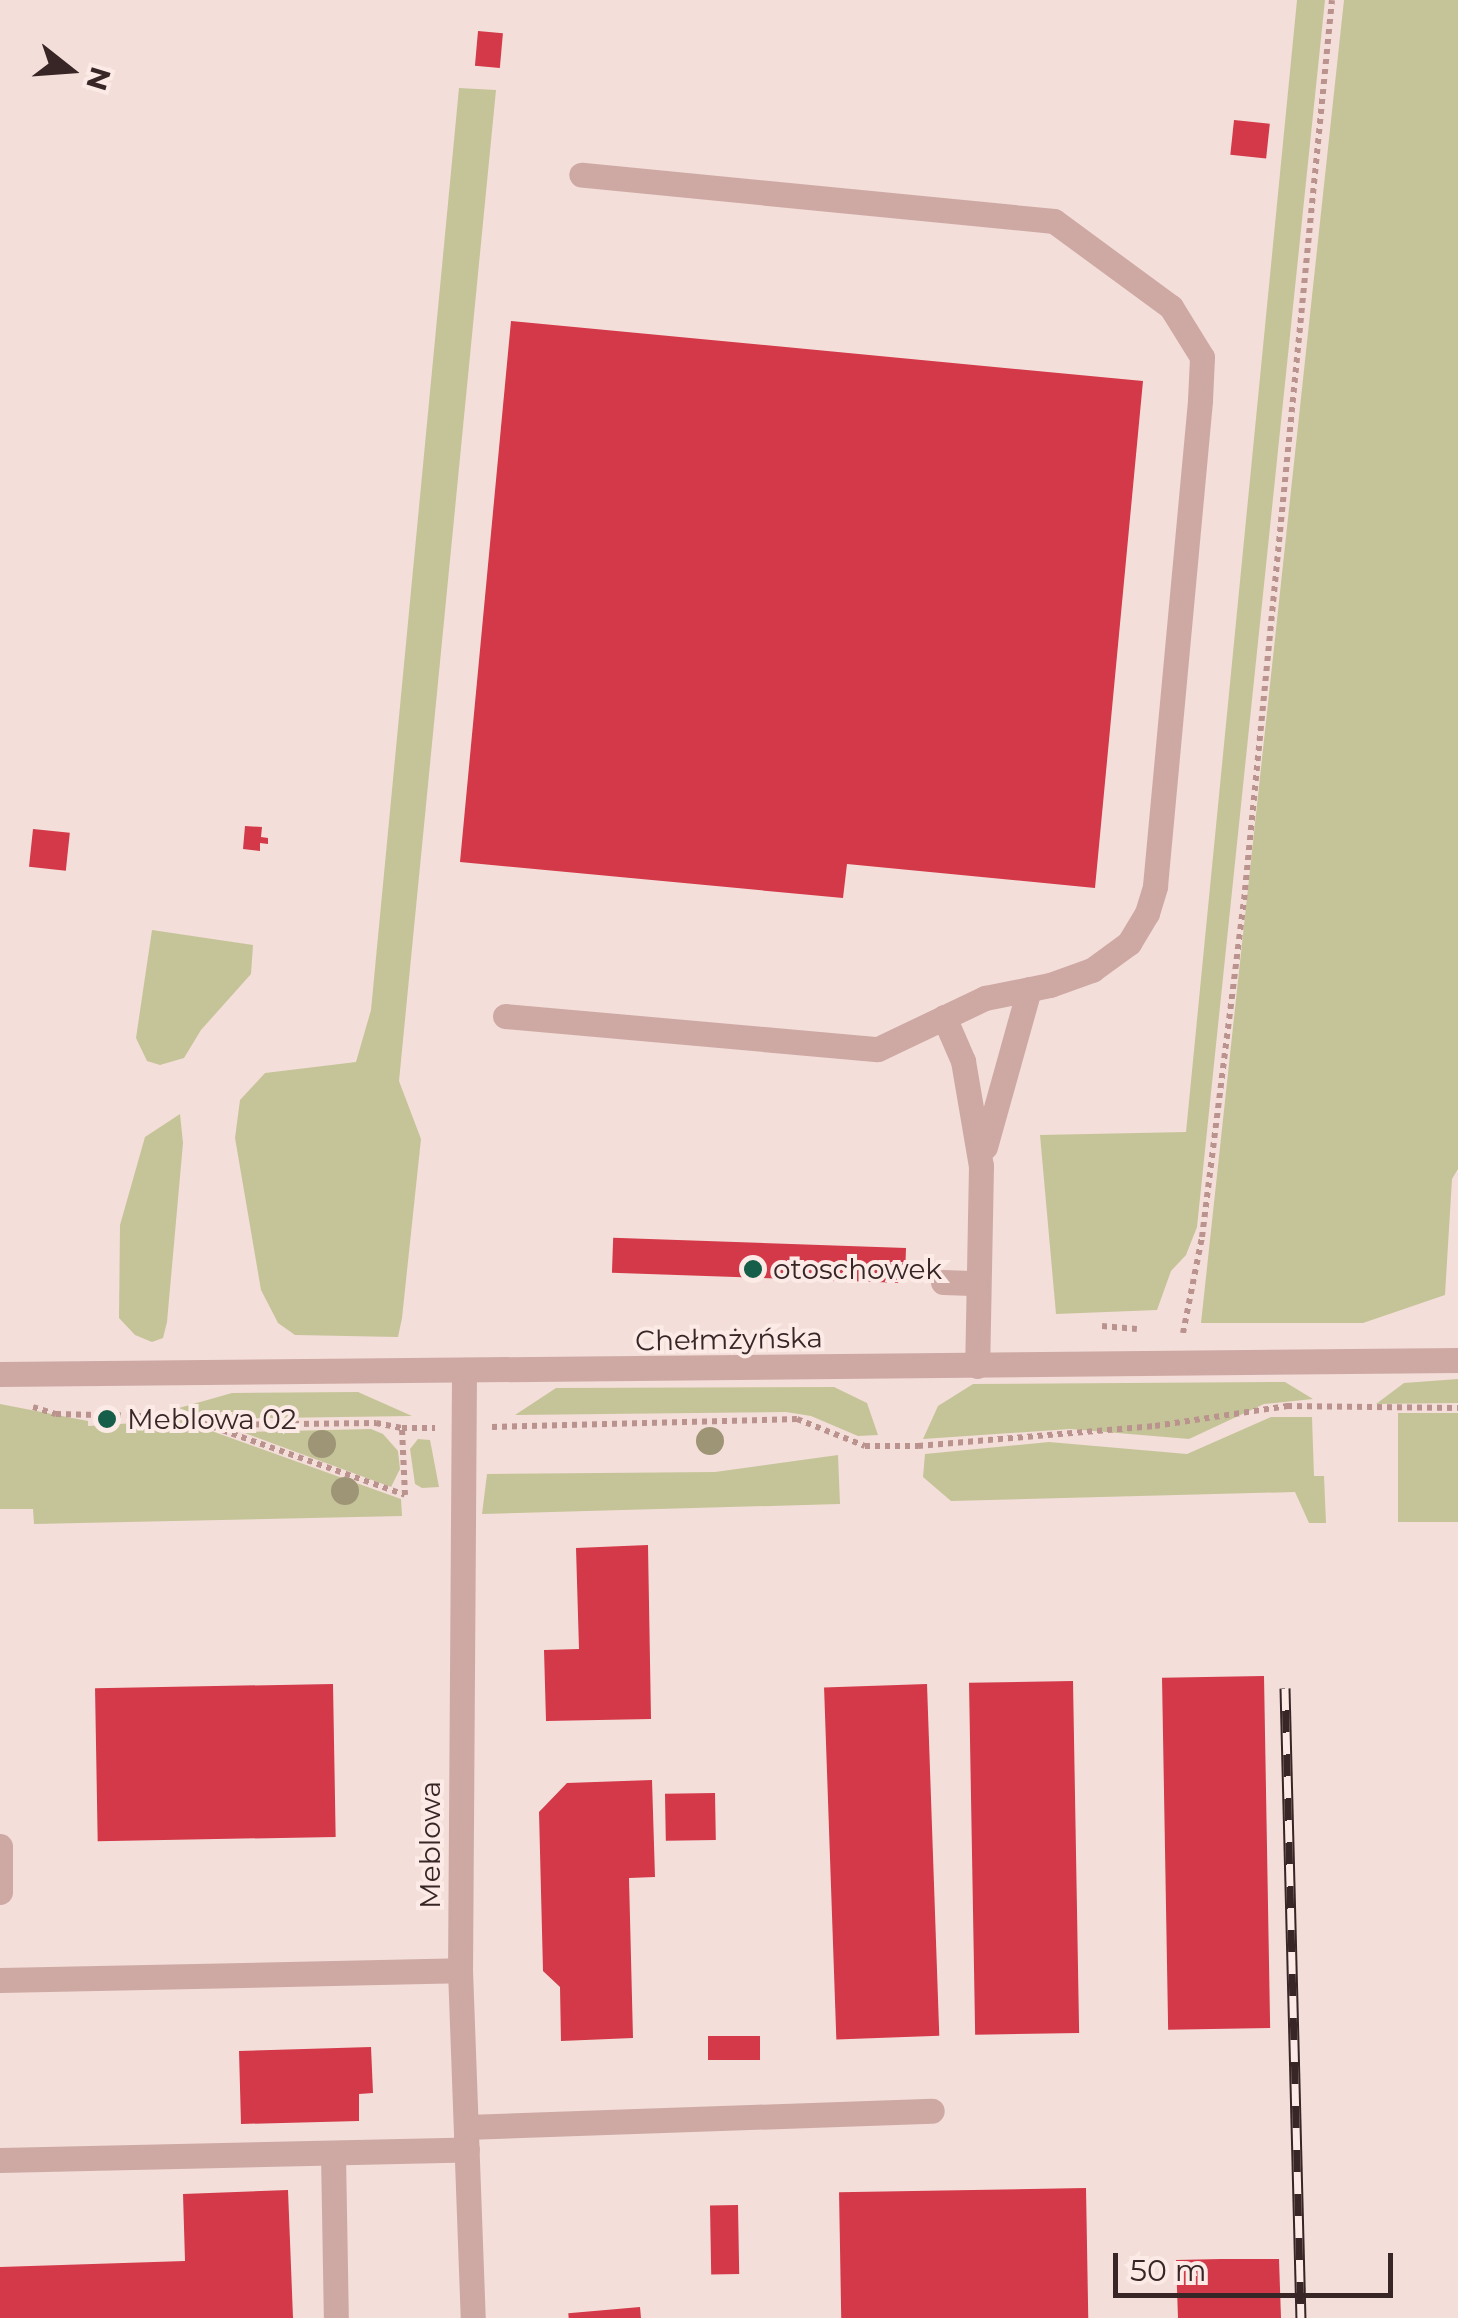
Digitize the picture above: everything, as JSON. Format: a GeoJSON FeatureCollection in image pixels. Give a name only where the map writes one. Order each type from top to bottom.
{"type":"FeatureCollection","features":[{"type":"Feature","properties":{"kind":"street"},"geometry":{"type":"LineString","coordinates":[[505,1016],[878,1048],[985,998],[1092,970],[1129,943],[1146,913],[1155,886],[1200,400],[1202,358],[1190,330],[1171,306],[1054,221],[581,176]]}},
{"type":"Feature","properties":{"kind":"street"},"geometry":{"type":"LineString","coordinates":[[981,1166],[1014,1032],[1029,989]]}},
{"type":"Feature","properties":{"kind":"street"},"geometry":{"type":"LineString","coordinates":[[944,1017],[963,1061],[981,1166],[977,1366]]}},
{"type":"Feature","properties":{"kind":"street"},"geometry":{"type":"LineString","coordinates":[[943,1282],[978,1283]]}},
{"type":"Feature","properties":{"kind":"street","name":"Chełmżyńska"},"geometry":{"type":"LineString","coordinates":[[0,1374],[1458,1360]]}},
{"type":"Feature","properties":{"kind":"street","name":"Meblowa"},"geometry":{"type":"LineString","coordinates":[[464,1372],[460,1970],[474,2318]]}},
{"type":"Feature","properties":{"kind":"street"},"geometry":{"type":"LineString","coordinates":[[0,1846],[0,1892]]}},
{"type":"Feature","properties":{"kind":"street"},"geometry":{"type":"LineString","coordinates":[[0,1980],[460,1970]]}},
{"type":"Feature","properties":{"kind":"street"},"geometry":{"type":"LineString","coordinates":[[0,2160],[333,2154],[467,2138],[932,2112]]}},
{"type":"Feature","properties":{"kind":"street"},"geometry":{"type":"LineString","coordinates":[[333,2154],[336,2318]]}},
{"type":"Feature","properties":{"kind":"path"},"geometry":{"type":"LineString","coordinates":[[1176,1364],[1202,1237],[1245,890],[1332,0]]}},
{"type":"Feature","properties":{"kind":"path"},"geometry":{"type":"LineString","coordinates":[[28,1405],[56,1414],[185,1417],[406,1496],[402,1428]]}},
{"type":"Feature","properties":{"kind":"path"},"geometry":{"type":"LineString","coordinates":[[208,1425],[376,1424],[402,1428],[798,1419],[865,1446],[918,1446],[1155,1426],[1287,1406],[1458,1408]]}},
{"type":"Feature","properties":{"kind":"green space"},"geometry":{"type":"Polygon","coordinates":[[[1297,0],[1325,0],[1197,1227],[1186,1255],[1171,1271],[1157,1310],[1056,1314],[1040,1135],[1186,1132],[1297,0]]]}},
{"type":"Feature","properties":{"kind":"green space"},"geometry":{"type":"Polygon","coordinates":[[[1344,0],[1458,0],[1458,1169],[1452,1179],[1445,1295],[1363,1323],[1201,1323],[1344,0]]]}},
{"type":"Feature","properties":{"kind":"green space"},"geometry":{"type":"Polygon","coordinates":[[[459,88],[496,90],[399,1081],[421,1139],[402,1318],[398,1337],[295,1335],[278,1323],[261,1290],[235,1138],[240,1100],[265,1073],[356,1062],[371,1010],[459,88]]]}},
{"type":"Feature","properties":{"kind":"green space"},"geometry":{"type":"Polygon","coordinates":[[[152,930],[253,945],[251,974],[201,1030],[184,1058],[160,1065],[147,1061],[136,1038],[152,930]]]}},
{"type":"Feature","properties":{"kind":"green space"},"geometry":{"type":"Polygon","coordinates":[[[180,1114],[183,1143],[167,1322],[163,1338],[152,1342],[135,1335],[119,1318],[120,1225],[145,1137],[180,1114]]]}},
{"type":"Feature","properties":{"kind":"green space"},"geometry":{"type":"Polygon","coordinates":[[[1458,1379],[1458,1403],[1376,1404],[1404,1383],[1458,1379]]]}},
{"type":"Feature","properties":{"kind":"green space"},"geometry":{"type":"Polygon","coordinates":[[[1285,1382],[1313,1399],[1264,1404],[1189,1439],[1070,1429],[923,1439],[938,1406],[973,1384],[1285,1382]]]}},
{"type":"Feature","properties":{"kind":"green space"},"geometry":{"type":"Polygon","coordinates":[[[834,1387],[867,1403],[878,1435],[858,1436],[811,1416],[786,1412],[515,1415],[556,1388],[834,1387]]]}},
{"type":"Feature","properties":{"kind":"green space"},"geometry":{"type":"Polygon","coordinates":[[[358,1392],[412,1416],[208,1419],[179,1408],[232,1393],[358,1392]]]}},
{"type":"Feature","properties":{"kind":"green space"},"geometry":{"type":"Polygon","coordinates":[[[0,1404],[88,1421],[88,1426],[181,1420],[401,1499],[402,1516],[34,1524],[33,1509],[0,1509],[0,1404]]]}},
{"type":"Feature","properties":{"kind":"green space"},"geometry":{"type":"Polygon","coordinates":[[[1398,1413],[1458,1413],[1458,1522],[1398,1522],[1398,1413]]]}},
{"type":"Feature","properties":{"kind":"green space"},"geometry":{"type":"Polygon","coordinates":[[[1271,1417],[1312,1417],[1314,1476],[1324,1476],[1326,1523],[1309,1523],[1295,1492],[951,1501],[923,1477],[925,1454],[1049,1442],[1187,1454],[1271,1417]]]}},
{"type":"Feature","properties":{"kind":"green space"},"geometry":{"type":"Polygon","coordinates":[[[371,1429],[383,1434],[398,1451],[400,1469],[391,1487],[242,1432],[371,1429]]]}},
{"type":"Feature","properties":{"kind":"green space"},"geometry":{"type":"Polygon","coordinates":[[[418,1439],[430,1440],[439,1487],[422,1488],[415,1484],[410,1449],[418,1439]]]}},
{"type":"Feature","properties":{"kind":"green space"},"geometry":{"type":"Polygon","coordinates":[[[838,1455],[840,1504],[482,1514],[487,1474],[715,1472],[838,1455]]]}},
{"type":"Feature","properties":{"kind":"building"},"geometry":{"type":"Polygon","coordinates":[[[478,31],[503,33],[500,68],[475,66],[478,31]]]}},
{"type":"Feature","properties":{"kind":"building"},"geometry":{"type":"Polygon","coordinates":[[[1234,120],[1270,124],[1266,159],[1230,155],[1234,120]]]}},
{"type":"Feature","properties":{"kind":"building"},"geometry":{"type":"Polygon","coordinates":[[[511,321],[1143,381],[1095,888],[847,864],[843,898],[460,862],[511,321]]]}},
{"type":"Feature","properties":{"kind":"building"},"geometry":{"type":"Polygon","coordinates":[[[245,826],[262,827],[261,837],[268,838],[268,844],[260,843],[260,851],[243,849],[245,826]]]}},
{"type":"Feature","properties":{"kind":"building"},"geometry":{"type":"Polygon","coordinates":[[[33,829],[70,833],[66,871],[29,867],[33,829]]]}},
{"type":"Feature","properties":{"kind":"building"},"geometry":{"type":"Polygon","coordinates":[[[613,1238],[906,1248],[905,1283],[612,1273],[613,1238]]]}},
{"type":"Feature","properties":{"kind":"building"},"geometry":{"type":"Polygon","coordinates":[[[648,1545],[651,1719],[546,1721],[544,1650],[579,1649],[576,1548],[648,1545]]]}},
{"type":"Feature","properties":{"kind":"building"},"geometry":{"type":"Polygon","coordinates":[[[1264,1676],[1270,2028],[1168,2030],[1162,1678],[1264,1676]]]}},
{"type":"Feature","properties":{"kind":"building"},"geometry":{"type":"Polygon","coordinates":[[[1073,1681],[1079,2033],[975,2035],[969,1683],[1073,1681]]]}},
{"type":"Feature","properties":{"kind":"building"},"geometry":{"type":"Polygon","coordinates":[[[333,1684],[336,1837],[98,1841],[95,1688],[333,1684]]]}},
{"type":"Feature","properties":{"kind":"building"},"geometry":{"type":"Polygon","coordinates":[[[927,1684],[939,2036],[836,2039],[824,1688],[927,1684]]]}},
{"type":"Feature","properties":{"kind":"building"},"geometry":{"type":"Polygon","coordinates":[[[652,1780],[655,1877],[629,1878],[633,2038],[561,2041],[560,1987],[543,1971],[539,1812],[567,1783],[652,1780]]]}},
{"type":"Feature","properties":{"kind":"building"},"geometry":{"type":"Polygon","coordinates":[[[715,1793],[716,1840],[666,1841],[665,1794],[715,1793]]]}},
{"type":"Feature","properties":{"kind":"building"},"geometry":{"type":"Polygon","coordinates":[[[708,2036],[760,2036],[760,2060],[708,2060],[708,2036]]]}},
{"type":"Feature","properties":{"kind":"building"},"geometry":{"type":"Polygon","coordinates":[[[371,2047],[373,2093],[359,2094],[359,2121],[241,2124],[239,2051],[371,2047]]]}},
{"type":"Feature","properties":{"kind":"building"},"geometry":{"type":"Polygon","coordinates":[[[1086,2188],[1088,2318],[841,2318],[839,2192],[1086,2188]]]}},
{"type":"Feature","properties":{"kind":"building"},"geometry":{"type":"Polygon","coordinates":[[[288,2190],[293,2318],[0,2318],[0,2267],[185,2261],[183,2194],[288,2190]]]}},
{"type":"Feature","properties":{"kind":"building"},"geometry":{"type":"Polygon","coordinates":[[[710,2205],[738,2205],[739,2274],[711,2274],[710,2205]]]}},
{"type":"Feature","properties":{"kind":"building"},"geometry":{"type":"Polygon","coordinates":[[[1279,2259],[1281,2318],[1178,2318],[1176,2260],[1279,2259]]]}},
{"type":"Feature","properties":{"kind":"building"},"geometry":{"type":"Polygon","coordinates":[[[640,2307],[641,2318],[569,2318],[568,2313],[640,2307]]]}},
{"type":"Feature","properties":{"kind":"railway"},"geometry":{"type":"LineString","coordinates":[[1285,1688],[1301,2318]]}},
{"type":"Feature","properties":{"kind":"place","name":"otoschowek"},"geometry":{"type":"Point","coordinates":[753,1269]}},
{"type":"Feature","properties":{"kind":"place","name":"Meblowa 02"},"geometry":{"type":"Point","coordinates":[107,1419]}}]}
